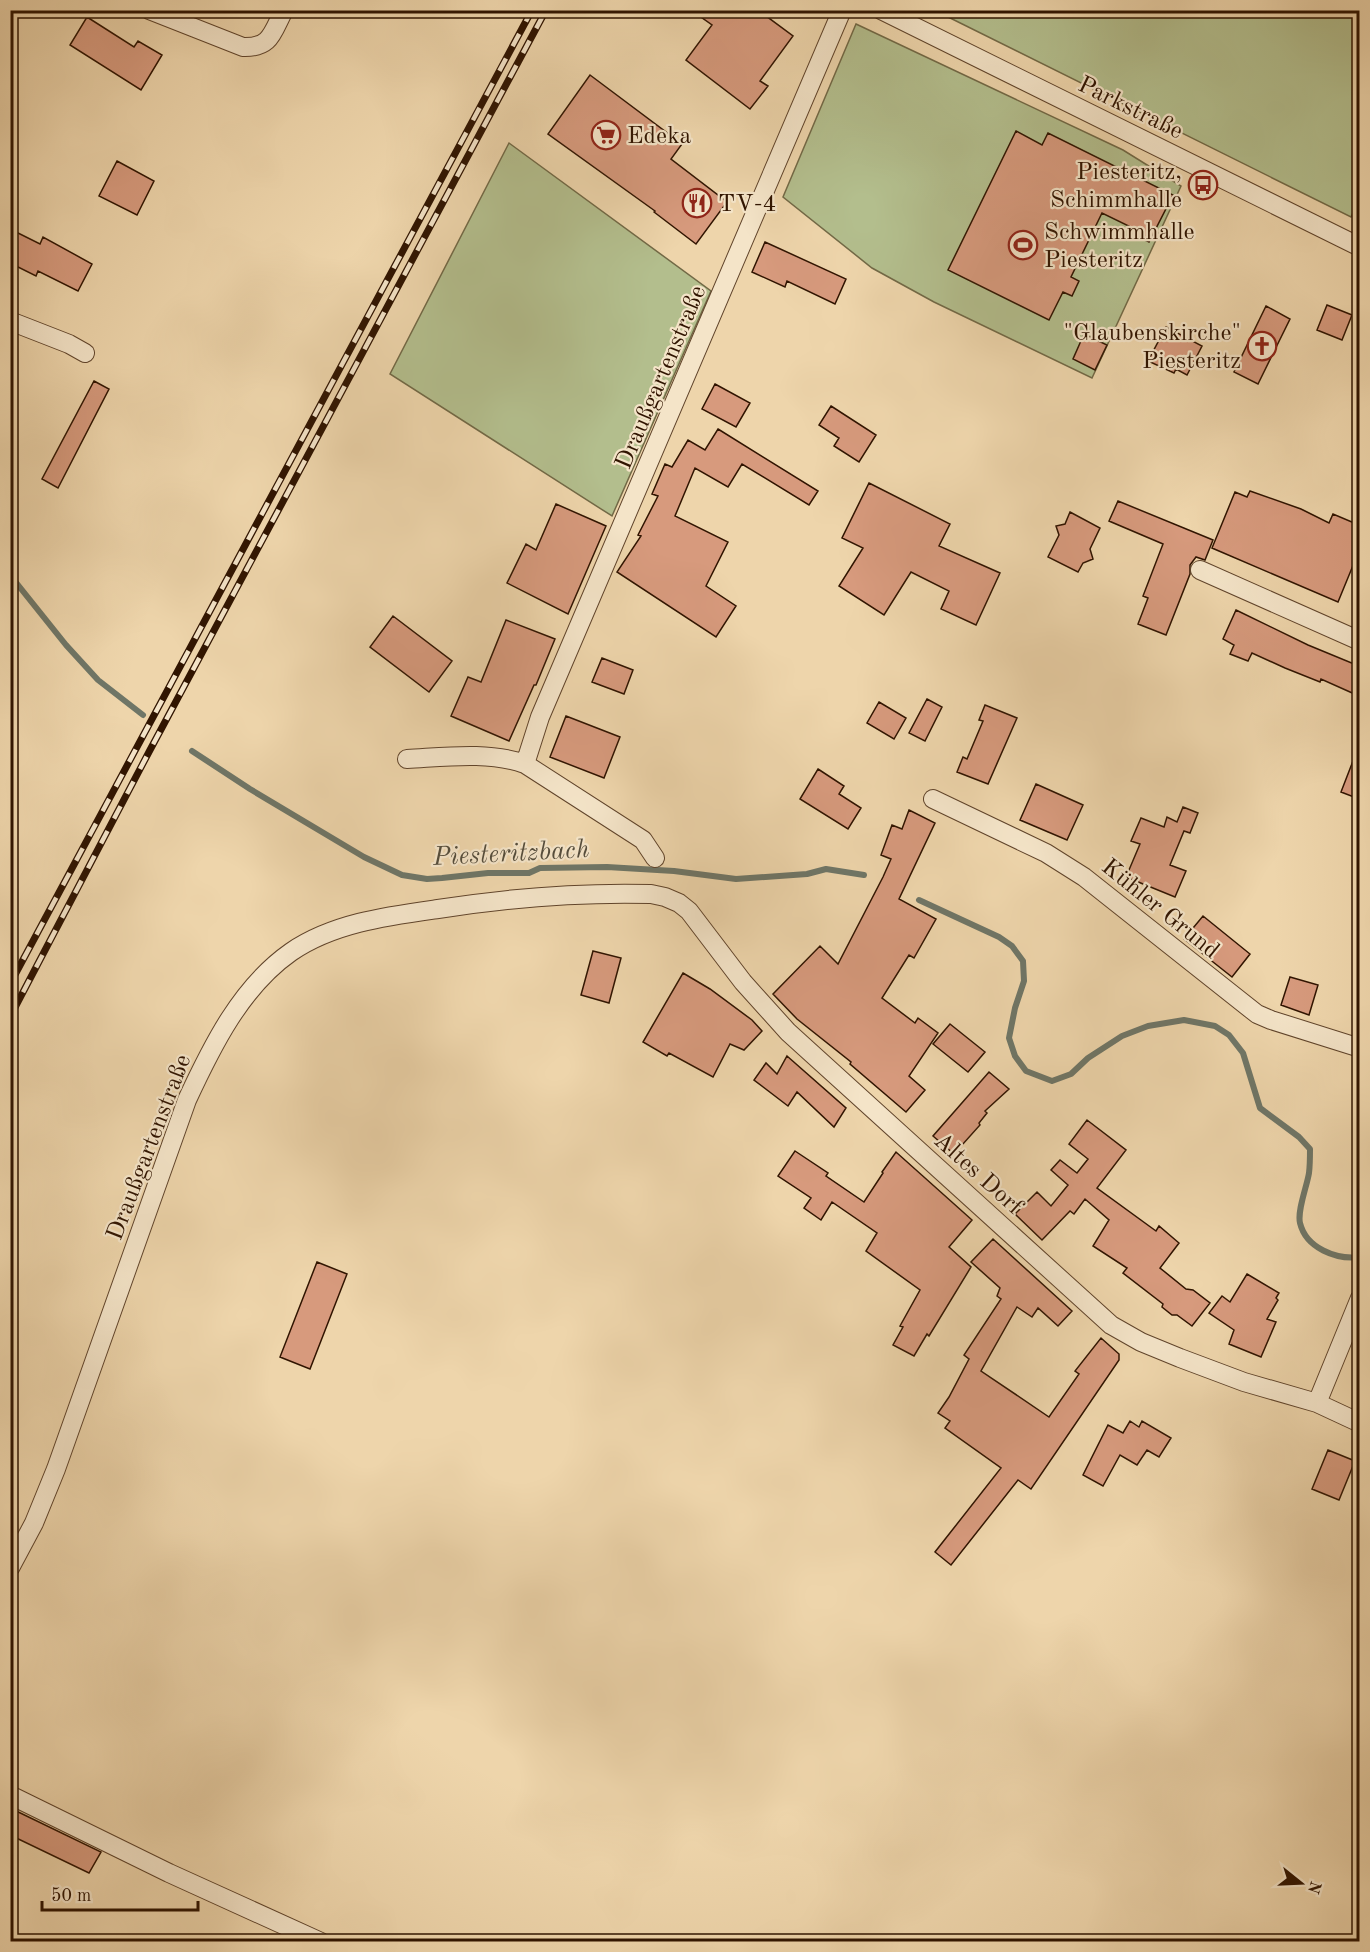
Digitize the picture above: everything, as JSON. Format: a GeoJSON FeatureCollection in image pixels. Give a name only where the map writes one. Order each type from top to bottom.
{"type":"FeatureCollection","features":[{"type":"Feature","properties":{"kind":"street"},"geometry":{"type":"LineString","coordinates":[[149,10],[243,47],[257,48],[267,41],[284,10]]}},
{"type":"Feature","properties":{"kind":"street","name":"Draußgartenstraße"},"geometry":{"type":"LineString","coordinates":[[525,764],[540,717],[842,10]]}},
{"type":"Feature","properties":{"kind":"street","name":"Parkstraße"},"geometry":{"type":"LineString","coordinates":[[880,10],[1359,247]]}},
{"type":"Feature","properties":{"kind":"street"},"geometry":{"type":"LineString","coordinates":[[10,321],[69,344],[85,353]]}},
{"type":"Feature","properties":{"kind":"street"},"geometry":{"type":"LineString","coordinates":[[1200,570],[1359,641]]}},
{"type":"Feature","properties":{"kind":"street"},"geometry":{"type":"LineString","coordinates":[[407,759],[489,757],[525,764],[643,840],[656,858]]}},
{"type":"Feature","properties":{"kind":"street","name":"Kühler Grund"},"geometry":{"type":"LineString","coordinates":[[933,799],[1062,862],[1257,1014],[1359,1048]]}},
{"type":"Feature","properties":{"kind":"street","name":"Draußgartenstraße"},"geometry":{"type":"LineString","coordinates":[[10,1568],[34,1522],[56,1468],[187,1100],[223,1029],[249,993],[272,968],[309,941],[374,919],[481,902],[560,894],[651,894],[665,897]]}},
{"type":"Feature","properties":{"kind":"street","name":"Altes Dorf"},"geometry":{"type":"LineString","coordinates":[[665,897],[679,903],[689,911],[742,982],[811,1054],[1111,1325],[1141,1342],[1180,1358],[1244,1382],[1317,1403],[1359,1424]]}},
{"type":"Feature","properties":{"kind":"street"},"geometry":{"type":"LineString","coordinates":[[1317,1403],[1359,1298]]}},
{"type":"Feature","properties":{"kind":"street"},"geometry":{"type":"LineString","coordinates":[[10,1795],[169,1873],[321,1941]]}},
{"type":"Feature","properties":{"kind":"green space"},"geometry":{"type":"Polygon","coordinates":[[[936,11],[1359,11],[1359,199],[1351,217],[936,11]]]}},
{"type":"Feature","properties":{"kind":"green space"},"geometry":{"type":"Polygon","coordinates":[[[856,24],[1123,150],[1181,186],[1092,378],[934,302],[872,268],[783,197],[856,24]]]}},
{"type":"Feature","properties":{"kind":"green space"},"geometry":{"type":"Polygon","coordinates":[[[509,143],[711,291],[612,516],[390,374],[509,143]]]}},
{"type":"Feature","properties":{"kind":"building"},"geometry":{"type":"Polygon","coordinates":[[[691,10],[758,10],[793,36],[760,81],[768,86],[750,109],[686,60],[712,25],[691,10]]]}},
{"type":"Feature","properties":{"kind":"building"},"geometry":{"type":"Polygon","coordinates":[[[87,17],[134,47],[138,41],[162,55],[141,90],[70,45],[87,17]]]}},
{"type":"Feature","properties":{"kind":"building"},"geometry":{"type":"Polygon","coordinates":[[[590,75],[682,144],[671,159],[727,202],[696,244],[655,211],[548,134],[590,75]]]}},
{"type":"Feature","properties":{"kind":"building","name":"Schwimmhalle Piesteritz"},"geometry":{"type":"Polygon","coordinates":[[[1016,131],[1042,145],[1048,133],[1173,195],[1149,242],[1133,234],[1135,229],[1102,213],[1071,277],[1079,281],[1072,296],[1063,292],[1049,320],[948,270],[1016,131]]]}},
{"type":"Feature","properties":{"kind":"building"},"geometry":{"type":"Polygon","coordinates":[[[117,161],[154,181],[137,215],[99,196],[117,161]]]}},
{"type":"Feature","properties":{"kind":"building"},"geometry":{"type":"Polygon","coordinates":[[[10,229],[40,244],[43,237],[92,264],[78,291],[38,271],[36,276],[10,263],[10,229]]]}},
{"type":"Feature","properties":{"kind":"building"},"geometry":{"type":"Polygon","coordinates":[[[765,242],[846,279],[835,304],[787,281],[785,287],[752,272],[765,242]]]}},
{"type":"Feature","properties":{"kind":"building"},"geometry":{"type":"Polygon","coordinates":[[[1327,305],[1352,315],[1342,340],[1317,330],[1327,305]]]}},
{"type":"Feature","properties":{"kind":"building","name":"\"Glaubenskirche\" Piesteritz"},"geometry":{"type":"Polygon","coordinates":[[[1266,306],[1290,319],[1258,384],[1234,372],[1266,306]]]}},
{"type":"Feature","properties":{"kind":"building"},"geometry":{"type":"Polygon","coordinates":[[[1166,327],[1202,346],[1187,375],[1176,369],[1174,373],[1148,361],[1166,327]]]}},
{"type":"Feature","properties":{"kind":"building"},"geometry":{"type":"Polygon","coordinates":[[[1084,334],[1107,345],[1095,370],[1073,359],[1084,334]]]}},
{"type":"Feature","properties":{"kind":"building"},"geometry":{"type":"Polygon","coordinates":[[[94,381],[109,389],[58,488],[42,479],[94,381]]]}},
{"type":"Feature","properties":{"kind":"building"},"geometry":{"type":"Polygon","coordinates":[[[715,384],[750,403],[736,427],[702,409],[715,384]]]}},
{"type":"Feature","properties":{"kind":"building"},"geometry":{"type":"Polygon","coordinates":[[[831,406],[876,435],[859,462],[834,446],[839,438],[819,425],[831,406]]]}},
{"type":"Feature","properties":{"kind":"building"},"geometry":{"type":"Polygon","coordinates":[[[718,429],[818,491],[809,505],[742,464],[728,487],[695,468],[675,516],[728,542],[706,586],[736,606],[716,637],[617,572],[641,536],[638,535],[658,496],[652,494],[665,464],[672,467],[688,440],[705,450],[718,429]]]}},
{"type":"Feature","properties":{"kind":"building"},"geometry":{"type":"Polygon","coordinates":[[[869,483],[950,524],[939,546],[1000,573],[976,625],[941,609],[949,591],[911,572],[884,615],[839,586],[863,548],[842,538],[869,483]]]}},
{"type":"Feature","properties":{"kind":"building"},"geometry":{"type":"Polygon","coordinates":[[[1250,491],[1301,509],[1329,523],[1333,514],[1359,525],[1359,566],[1354,563],[1338,602],[1212,548],[1235,492],[1247,497],[1250,491]]]}},
{"type":"Feature","properties":{"kind":"building"},"geometry":{"type":"Polygon","coordinates":[[[1118,501],[1213,540],[1205,560],[1196,557],[1190,565],[1190,574],[1166,635],[1138,624],[1148,598],[1143,596],[1163,544],[1109,521],[1118,501]]]}},
{"type":"Feature","properties":{"kind":"building"},"geometry":{"type":"Polygon","coordinates":[[[556,504],[606,526],[568,614],[507,583],[526,544],[536,550],[556,504]]]}},
{"type":"Feature","properties":{"kind":"building"},"geometry":{"type":"Polygon","coordinates":[[[1070,512],[1100,528],[1090,549],[1093,559],[1083,563],[1078,572],[1048,557],[1059,535],[1056,526],[1065,524],[1070,512]]]}},
{"type":"Feature","properties":{"kind":"building"},"geometry":{"type":"Polygon","coordinates":[[[1236,610],[1308,645],[1359,666],[1359,696],[1252,653],[1248,661],[1230,654],[1234,645],[1223,639],[1236,610]]]}},
{"type":"Feature","properties":{"kind":"building"},"geometry":{"type":"Polygon","coordinates":[[[393,616],[452,661],[429,692],[370,647],[393,616]]]}},
{"type":"Feature","properties":{"kind":"building"},"geometry":{"type":"Polygon","coordinates":[[[506,620],[555,639],[509,741],[451,716],[468,677],[481,682],[506,620]]]}},
{"type":"Feature","properties":{"kind":"building"},"geometry":{"type":"Polygon","coordinates":[[[602,658],[633,670],[624,694],[592,682],[602,658]]]}},
{"type":"Feature","properties":{"kind":"building"},"geometry":{"type":"Polygon","coordinates":[[[927,699],[942,707],[925,741],[909,733],[927,699]]]}},
{"type":"Feature","properties":{"kind":"building"},"geometry":{"type":"Polygon","coordinates":[[[879,702],[906,718],[894,739],[867,723],[879,702]]]}},
{"type":"Feature","properties":{"kind":"building"},"geometry":{"type":"Polygon","coordinates":[[[985,705],[1017,718],[988,784],[957,772],[963,757],[967,759],[983,721],[979,720],[985,705]]]}},
{"type":"Feature","properties":{"kind":"building"},"geometry":{"type":"Polygon","coordinates":[[[566,716],[620,737],[604,778],[550,757],[566,716]]]}},
{"type":"Feature","properties":{"kind":"building"},"geometry":{"type":"Polygon","coordinates":[[[1359,749],[1359,799],[1341,792],[1359,749]]]}},
{"type":"Feature","properties":{"kind":"building"},"geometry":{"type":"Polygon","coordinates":[[[818,769],[844,786],[839,794],[861,808],[848,829],[800,799],[818,769]]]}},
{"type":"Feature","properties":{"kind":"building"},"geometry":{"type":"Polygon","coordinates":[[[1036,784],[1083,805],[1067,840],[1020,820],[1036,784]]]}},
{"type":"Feature","properties":{"kind":"building"},"geometry":{"type":"Polygon","coordinates":[[[1183,807],[1198,813],[1190,833],[1184,831],[1170,865],[1186,871],[1175,897],[1126,877],[1140,844],[1131,841],[1141,818],[1164,827],[1167,817],[1177,822],[1183,807]]]}},
{"type":"Feature","properties":{"kind":"building"},"geometry":{"type":"Polygon","coordinates":[[[909,810],[935,823],[899,899],[936,919],[914,958],[909,955],[882,998],[915,1023],[918,1018],[938,1033],[909,1076],[925,1090],[906,1112],[850,1064],[851,1062],[797,1019],[773,994],[820,946],[838,964],[891,859],[881,855],[892,825],[902,829],[909,810]]]}},
{"type":"Feature","properties":{"kind":"building"},"geometry":{"type":"Polygon","coordinates":[[[1203,916],[1250,954],[1232,977],[1184,939],[1203,916]]]}},
{"type":"Feature","properties":{"kind":"building"},"geometry":{"type":"Polygon","coordinates":[[[593,951],[621,958],[609,1003],[581,995],[593,951]]]}},
{"type":"Feature","properties":{"kind":"building"},"geometry":{"type":"Polygon","coordinates":[[[683,973],[710,989],[752,1020],[762,1031],[744,1050],[730,1044],[713,1077],[643,1042],[683,973]]]}},
{"type":"Feature","properties":{"kind":"building"},"geometry":{"type":"Polygon","coordinates":[[[1290,977],[1318,985],[1309,1015],[1281,1005],[1290,977]]]}},
{"type":"Feature","properties":{"kind":"building"},"geometry":{"type":"Polygon","coordinates":[[[950,1024],[985,1052],[968,1072],[933,1044],[950,1024]]]}},
{"type":"Feature","properties":{"kind":"building"},"geometry":{"type":"Polygon","coordinates":[[[787,1056],[846,1108],[834,1127],[797,1092],[788,1106],[754,1080],[766,1063],[777,1074],[787,1056]]]}},
{"type":"Feature","properties":{"kind":"building"},"geometry":{"type":"Polygon","coordinates":[[[989,1072],[1009,1089],[985,1111],[987,1113],[979,1123],[980,1125],[954,1154],[933,1136],[989,1072]]]}},
{"type":"Feature","properties":{"kind":"building"},"geometry":{"type":"Polygon","coordinates":[[[1087,1120],[1126,1150],[1097,1188],[1156,1231],[1159,1226],[1179,1243],[1160,1268],[1186,1289],[1193,1290],[1210,1303],[1192,1326],[1177,1315],[1172,1315],[1162,1307],[1163,1304],[1123,1273],[1127,1268],[1093,1246],[1109,1220],[1085,1199],[1074,1214],[1070,1211],[1042,1240],[1015,1214],[1037,1192],[1051,1206],[1068,1185],[1051,1170],[1060,1160],[1077,1173],[1088,1159],[1069,1144],[1087,1120]]]}},
{"type":"Feature","properties":{"kind":"building"},"geometry":{"type":"Polygon","coordinates":[[[795,1151],[828,1173],[826,1176],[864,1202],[896,1152],[972,1220],[949,1247],[971,1267],[929,1336],[927,1334],[914,1356],[893,1345],[903,1327],[900,1326],[920,1290],[866,1251],[877,1233],[832,1202],[821,1220],[804,1208],[811,1198],[778,1176],[795,1151]]]}},
{"type":"Feature","properties":{"kind":"building"},"geometry":{"type":"Polygon","coordinates":[[[993,1239],[1072,1311],[1058,1326],[1038,1308],[1032,1317],[1017,1307],[981,1371],[1049,1417],[1079,1374],[1075,1371],[1101,1338],[1119,1354],[1119,1360],[1031,1489],[1018,1480],[951,1565],[935,1552],[1001,1468],[945,1428],[950,1421],[938,1413],[969,1359],[964,1355],[1001,1299],[997,1296],[1000,1288],[971,1262],[993,1239]]]}},
{"type":"Feature","properties":{"kind":"building"},"geometry":{"type":"Polygon","coordinates":[[[317,1262],[347,1274],[310,1369],[280,1357],[317,1262]]]}},
{"type":"Feature","properties":{"kind":"building"},"geometry":{"type":"Polygon","coordinates":[[[1247,1274],[1279,1293],[1276,1298],[1278,1300],[1267,1319],[1276,1322],[1261,1357],[1229,1344],[1234,1330],[1209,1313],[1222,1296],[1230,1302],[1247,1274]]]}},
{"type":"Feature","properties":{"kind":"building"},"geometry":{"type":"Polygon","coordinates":[[[1130,1421],[1139,1427],[1142,1421],[1171,1438],[1159,1457],[1147,1450],[1137,1465],[1120,1455],[1103,1486],[1083,1475],[1108,1425],[1123,1433],[1130,1421]]]}},
{"type":"Feature","properties":{"kind":"building"},"geometry":{"type":"Polygon","coordinates":[[[1328,1450],[1355,1461],[1339,1500],[1312,1489],[1328,1450]]]}},
{"type":"Feature","properties":{"kind":"building"},"geometry":{"type":"Polygon","coordinates":[[[10,1808],[101,1852],[89,1873],[10,1835],[10,1808]]]}},
{"type":"Feature","properties":{"kind":"waterway","name":"Piesteritzbach"},"geometry":{"type":"LineString","coordinates":[[10,575],[66,645],[98,680],[143,715]]}},
{"type":"Feature","properties":{"kind":"waterway","name":"Piesteritzbach"},"geometry":{"type":"LineString","coordinates":[[192,751],[250,789],[364,857],[402,875],[427,879],[488,873],[529,873],[540,868],[607,867],[674,871],[736,879],[807,874],[826,869],[864,875]]}},
{"type":"Feature","properties":{"kind":"waterway","name":"Piesteritzbach"},"geometry":{"type":"LineString","coordinates":[[919,900],[999,937],[1012,946],[1023,961],[1024,981],[1015,1008],[1009,1038],[1015,1056],[1026,1071],[1052,1081],[1071,1074],[1088,1058],[1122,1036],[1148,1026],[1184,1020],[1215,1026],[1229,1035],[1243,1053],[1260,1108],[1299,1137],[1310,1149],[1309,1173],[1299,1218],[1303,1232],[1315,1246],[1332,1254],[1360,1257]]}},
{"type":"Feature","properties":{"kind":"railway"},"geometry":{"type":"LineString","coordinates":[[10,984],[532,10]]}},
{"type":"Feature","properties":{"kind":"railway"},"geometry":{"type":"LineString","coordinates":[[10,1017],[150,750],[546,10]]}},
{"type":"Feature","properties":{"kind":"place","name":"Edeka"},"geometry":{"type":"Point","coordinates":[606,135]}},
{"type":"Feature","properties":{"kind":"place","name":"Piesteritz, Schimmhalle"},"geometry":{"type":"Point","coordinates":[1203,185]}},
{"type":"Feature","properties":{"kind":"place","name":"TV-4"},"geometry":{"type":"Point","coordinates":[697,203]}},
{"type":"Feature","properties":{"kind":"place","name":"Schwimmhalle Piesteritz"},"geometry":{"type":"Point","coordinates":[1023,245]}},
{"type":"Feature","properties":{"kind":"place","name":"\"Glaubenskirche\" Piesteritz"},"geometry":{"type":"Point","coordinates":[1262,346]}}]}
